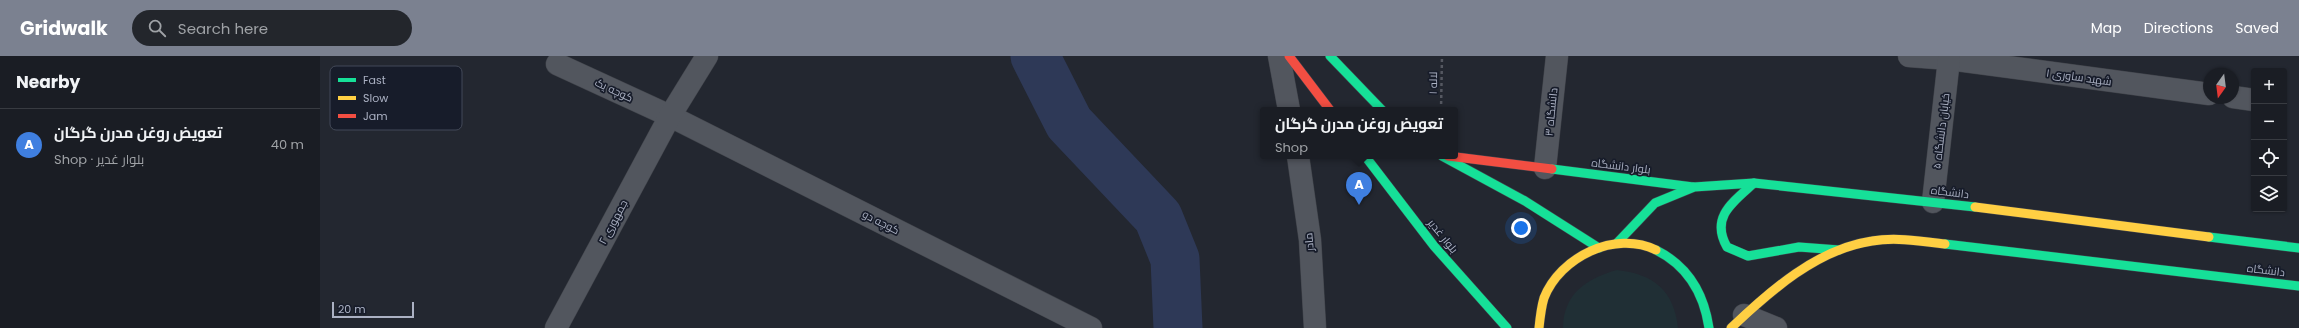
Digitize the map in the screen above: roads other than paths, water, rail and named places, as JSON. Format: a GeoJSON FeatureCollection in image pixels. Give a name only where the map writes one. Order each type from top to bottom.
{"type":"FeatureCollection","features":[{"type":"Feature","properties":{"kind":"main road"},"geometry":{"type":"LineString","coordinates":[[1289,56],[1328,107]]}},
{"type":"Feature","properties":{"kind":"main road"},"geometry":{"type":"LineString","coordinates":[[1330,56],[1379,107]]}},
{"type":"Feature","properties":{"kind":"main road"},"geometry":{"type":"LineString","coordinates":[[1458,157],[1545,168]]}},
{"type":"Feature","properties":{"kind":"main road","name":"بلوار غدیر"},"geometry":{"type":"LineString","coordinates":[[1367,159],[1434,246],[1507,328]]}},
{"type":"Feature","properties":{"kind":"main road"},"geometry":{"type":"LineString","coordinates":[[1448,159],[1525,201],[1599,248]]}},
{"type":"Feature","properties":{"kind":"main road","name":"بلوار دانشگاه"},"geometry":{"type":"LineString","coordinates":[[1545,168],[1694,187]]}},
{"type":"Feature","properties":{"kind":"main road"},"geometry":{"type":"LineString","coordinates":[[1754,183],[1735,200],[1724,216],[1720,233],[1728,247],[1748,256],[1799,247],[1838,250]]}},
{"type":"Feature","properties":{"kind":"main road","name":"دانشگاه"},"geometry":{"type":"LineString","coordinates":[[1617,244],[1655,202],[1694,187],[1754,183],[1933,202],[2299,248]]}},
{"type":"Feature","properties":{"kind":"main road","name":"دانشگاه"},"geometry":{"type":"LineString","coordinates":[[1738,321],[1773,289],[1838,250],[1872,241],[1929,242],[2299,286]]}},
{"type":"Feature","properties":{"kind":"main road"},"geometry":{"type":"LineString","coordinates":[[1539,328],[1539,319],[1547,290],[1564,267],[1599,248],[1617,244],[1645,246],[1664,254],[1670,257],[1690,275],[1704,300],[1709,328]]}},
{"type":"Feature","properties":{"kind":"street","name":"۲ جمهوری"},"geometry":{"type":"LineString","coordinates":[[556,328],[670,116],[707,56]]}},
{"type":"Feature","properties":{"kind":"street"},"geometry":{"type":"LineString","coordinates":[[1279,56],[1288,107]]}},
{"type":"Feature","properties":{"kind":"street","name":"۳ دانشگاه"},"geometry":{"type":"LineString","coordinates":[[1545,168],[1558,56]]}},
{"type":"Feature","properties":{"kind":"street","name":"۱ شهید ساوری"},"geometry":{"type":"LineString","coordinates":[[1909,56],[1949,59],[2203,93]]}},
{"type":"Feature","properties":{"kind":"street","name":"خیابان دانشگاه ۵"},"geometry":{"type":"LineString","coordinates":[[1933,202],[1949,59]]}},
{"type":"Feature","properties":{"kind":"street","name":"کوچه یک"},"geometry":{"type":"LineString","coordinates":[[557,64],[670,116]]}},
{"type":"Feature","properties":{"kind":"street"},"geometry":{"type":"LineString","coordinates":[[2239,99],[2251,100]]}},
{"type":"Feature","properties":{"kind":"street","name":"کوچه دو"},"geometry":{"type":"LineString","coordinates":[[670,116],[1091,328]]}},
{"type":"Feature","properties":{"kind":"street","name":"مادر"},"geometry":{"type":"LineString","coordinates":[[1298,159],[1310,240],[1315,328]]}},
{"type":"Feature","properties":{"kind":"street"},"geometry":{"type":"LineString","coordinates":[[1738,321],[1776,328]]}},
{"type":"Feature","properties":{"kind":"waterway"},"geometry":{"type":"LineString","coordinates":[[1035,56],[1069,123],[1158,217],[1175,259],[1178,328]]}},
{"type":"Feature","properties":{"kind":"place","name":"تعویض روغن مدرن گرگان"},"geometry":{"type":"Point","coordinates":[1359,205]}}]}
